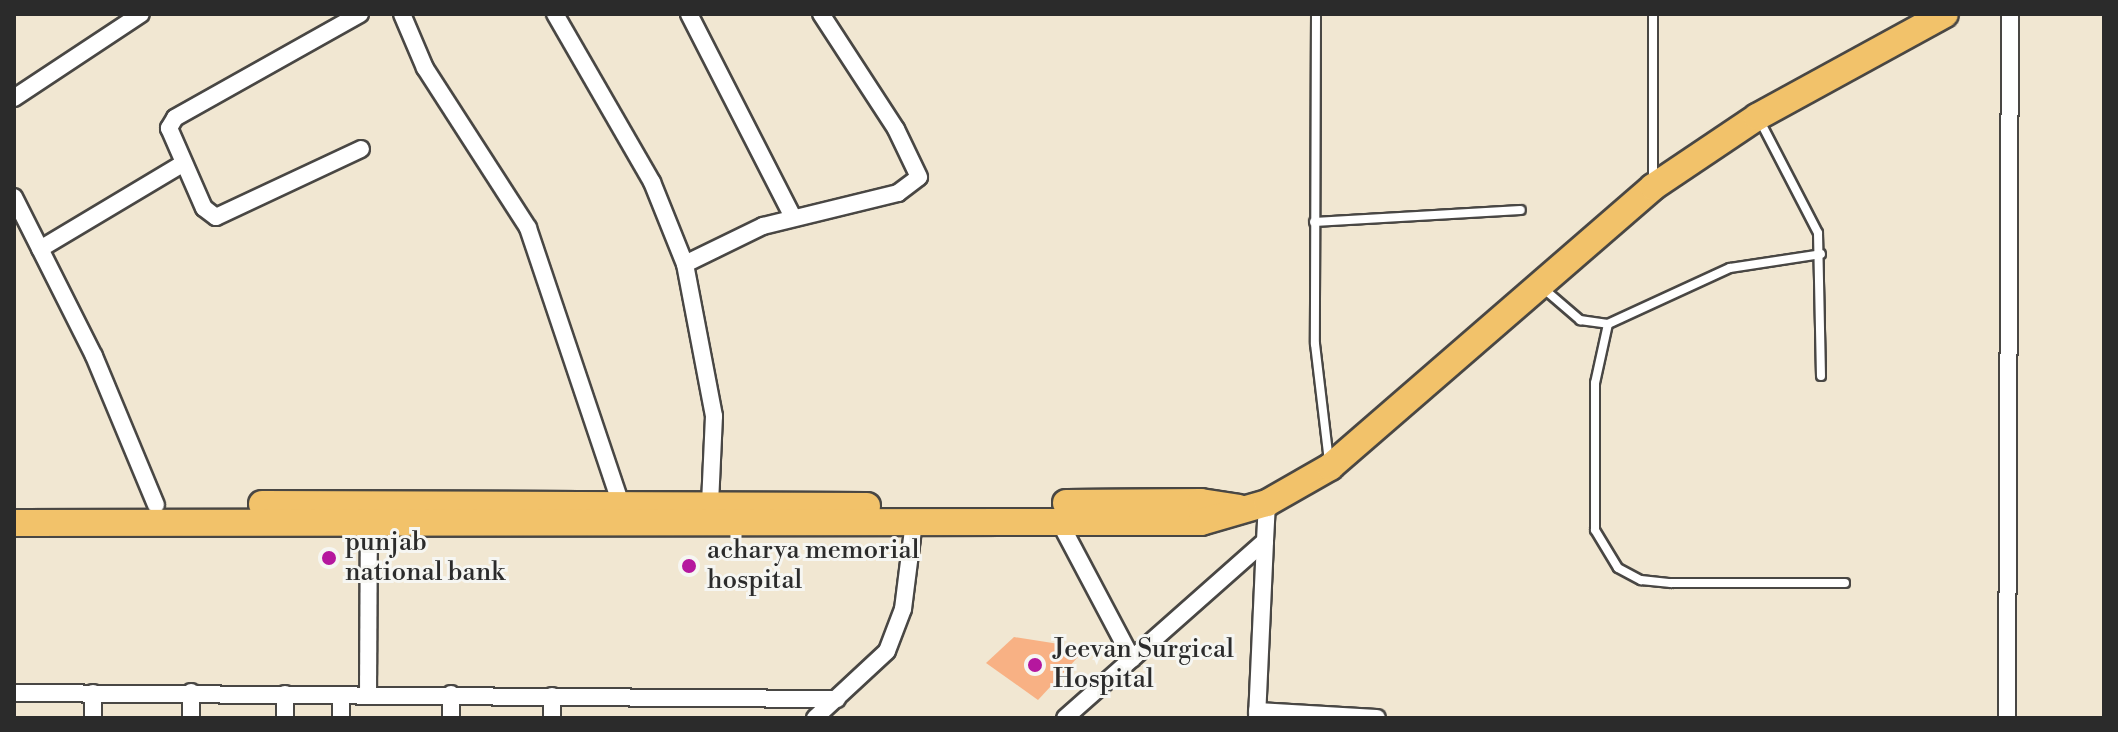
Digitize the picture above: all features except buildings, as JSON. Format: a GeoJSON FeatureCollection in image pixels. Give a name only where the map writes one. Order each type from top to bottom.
{"type":"FeatureCollection","features":[{"type":"Feature","properties":{"kind":"highway"},"geometry":{"type":"LineString","coordinates":[[14,523],[1201,522],[1254,506],[1330,467],[1653,187],[1757,117],[1945,14]]}},
{"type":"Feature","properties":{"kind":"highway"},"geometry":{"type":"LineString","coordinates":[[14,505],[1201,502],[1254,506]]}},
{"type":"Feature","properties":{"kind":"street"},"geometry":{"type":"LineString","coordinates":[[14,98],[141,14]]}},
{"type":"Feature","properties":{"kind":"street"},"geometry":{"type":"LineString","coordinates":[[360,14],[175,118],[169,128],[171,141],[204,208],[216,217],[361,149]]}},
{"type":"Feature","properties":{"kind":"street"},"geometry":{"type":"LineString","coordinates":[[402,14],[425,68],[528,228],[621,504]]}},
{"type":"Feature","properties":{"kind":"street"},"geometry":{"type":"LineString","coordinates":[[555,14],[652,182],[685,264],[714,416],[710,505]]}},
{"type":"Feature","properties":{"kind":"street"},"geometry":{"type":"LineString","coordinates":[[689,14],[793,217]]}},
{"type":"Feature","properties":{"kind":"street"},"geometry":{"type":"LineString","coordinates":[[685,264],[793,217],[898,193],[919,177],[896,129],[821,14]]}},
{"type":"Feature","properties":{"kind":"street"},"geometry":{"type":"LineString","coordinates":[[2007,718],[2010,14]]}},
{"type":"Feature","properties":{"kind":"street"},"geometry":{"type":"LineString","coordinates":[[40,249],[182,164]]}},
{"type":"Feature","properties":{"kind":"street"},"geometry":{"type":"LineString","coordinates":[[14,197],[115,403],[156,505]]}},
{"type":"Feature","properties":{"kind":"street"},"geometry":{"type":"LineString","coordinates":[[1254,506],[1265,541],[1257,715],[1377,718]]}},
{"type":"Feature","properties":{"kind":"street"},"geometry":{"type":"LineString","coordinates":[[1059,521],[1132,659]]}},
{"type":"Feature","properties":{"kind":"street"},"geometry":{"type":"LineString","coordinates":[[368,694],[369,522]]}},
{"type":"Feature","properties":{"kind":"street"},"geometry":{"type":"LineString","coordinates":[[815,718],[887,651],[903,609],[914,522]]}},
{"type":"Feature","properties":{"kind":"street"},"geometry":{"type":"LineString","coordinates":[[1065,718],[1265,541]]}},
{"type":"Feature","properties":{"kind":"street"},"geometry":{"type":"LineString","coordinates":[[191,692],[191,718]]}},
{"type":"Feature","properties":{"kind":"street"},"geometry":{"type":"LineString","coordinates":[[14,693],[837,699]]}},
{"type":"Feature","properties":{"kind":"street"},"geometry":{"type":"LineString","coordinates":[[93,693],[93,718]]}},
{"type":"Feature","properties":{"kind":"street"},"geometry":{"type":"LineString","coordinates":[[285,694],[285,718]]}},
{"type":"Feature","properties":{"kind":"street"},"geometry":{"type":"LineString","coordinates":[[451,694],[451,718]]}},
{"type":"Feature","properties":{"kind":"street"},"geometry":{"type":"LineString","coordinates":[[341,695],[341,718]]}},
{"type":"Feature","properties":{"kind":"street"},"geometry":{"type":"LineString","coordinates":[[552,696],[552,718]]}},
{"type":"Feature","properties":{"kind":"lane"},"geometry":{"type":"LineString","coordinates":[[1316,14],[1315,344],[1330,467]]}},
{"type":"Feature","properties":{"kind":"lane"},"geometry":{"type":"LineString","coordinates":[[1653,14],[1653,187]]}},
{"type":"Feature","properties":{"kind":"lane"},"geometry":{"type":"LineString","coordinates":[[1757,117],[1809,207],[1821,254],[1821,376]]}},
{"type":"Feature","properties":{"kind":"lane"},"geometry":{"type":"LineString","coordinates":[[1314,222],[1521,210]]}},
{"type":"Feature","properties":{"kind":"lane"},"geometry":{"type":"LineString","coordinates":[[1538,284],[1580,320],[1608,324],[1730,268],[1821,254]]}},
{"type":"Feature","properties":{"kind":"lane"},"geometry":{"type":"LineString","coordinates":[[1608,324],[1595,383],[1595,530],[1618,568],[1641,580],[1671,583],[1845,583]]}},
{"type":"Feature","properties":{"kind":"place","name":"punjab national bank"},"geometry":{"type":"Point","coordinates":[329,558]}},
{"type":"Feature","properties":{"kind":"place","name":"acharya memorial hospital"},"geometry":{"type":"Point","coordinates":[689,566]}},
{"type":"Feature","properties":{"kind":"place","name":"Jeevan Surgical Hospital"},"geometry":{"type":"Point","coordinates":[1035,665]}}]}
